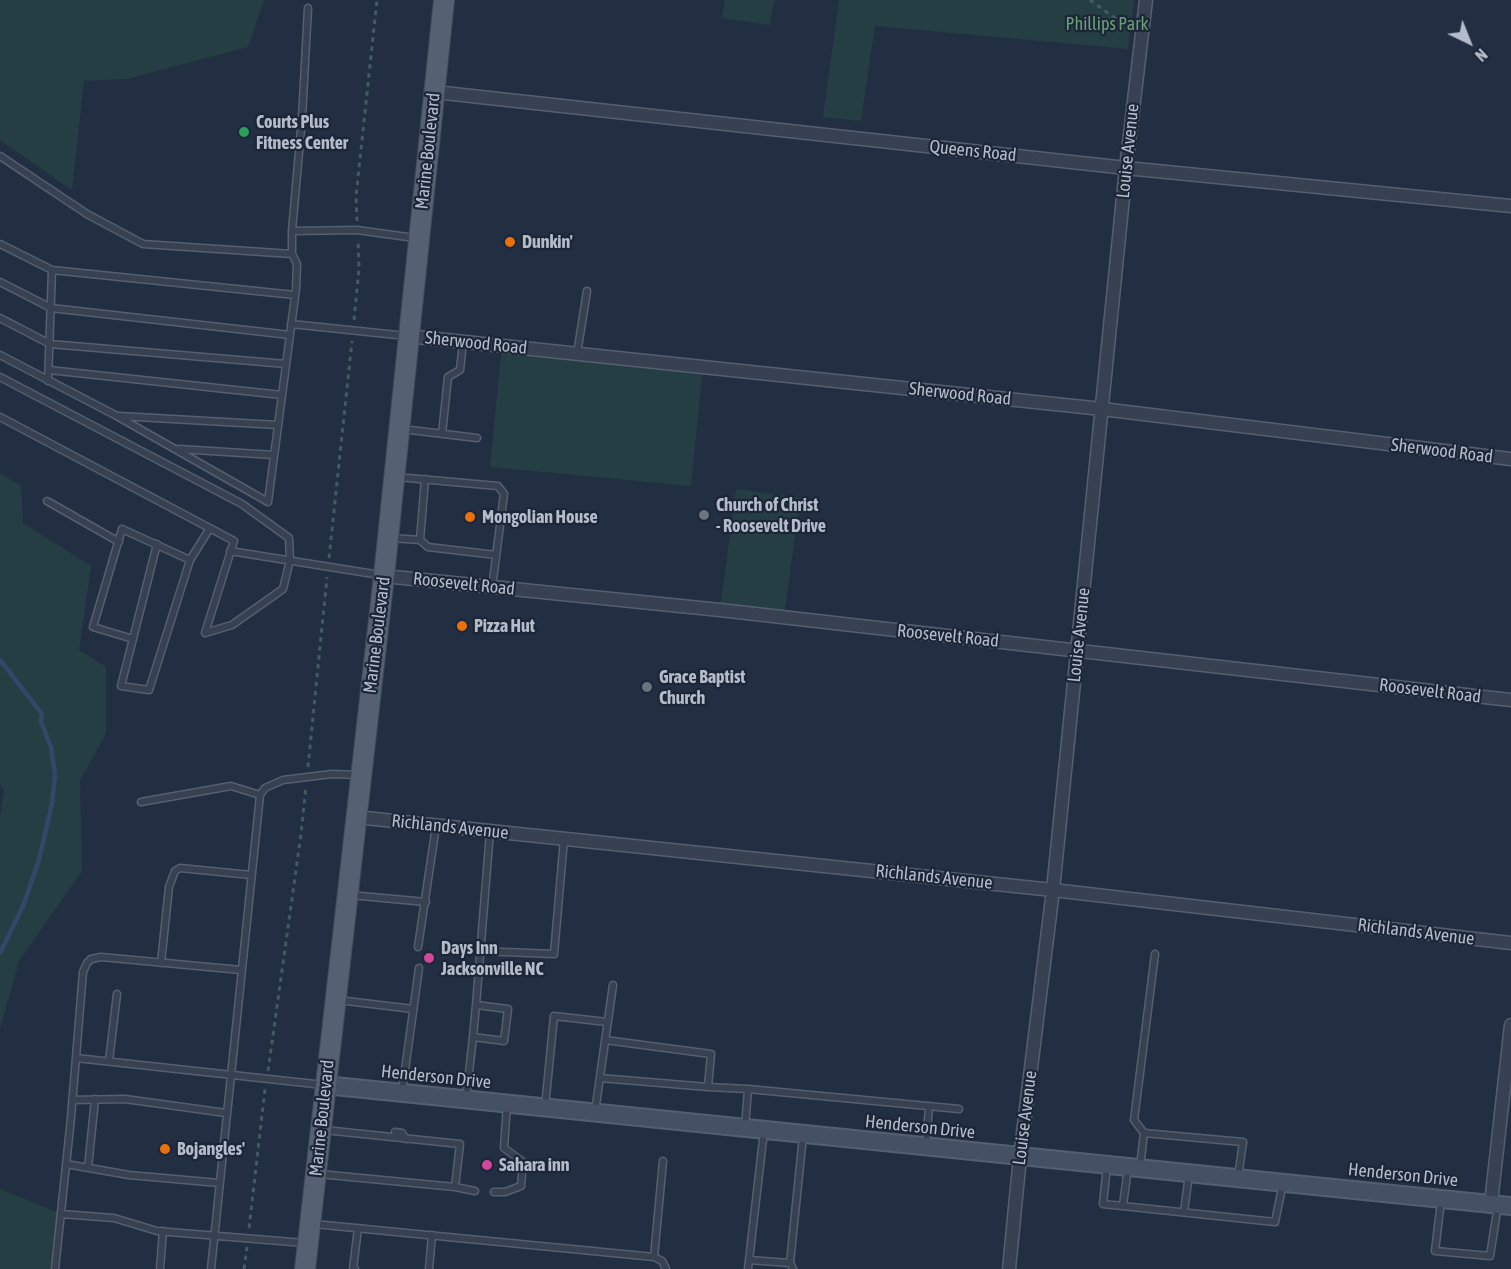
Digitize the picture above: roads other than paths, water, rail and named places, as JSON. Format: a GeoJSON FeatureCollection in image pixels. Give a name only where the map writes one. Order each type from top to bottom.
{"type":"FeatureCollection","features":[{"type":"Feature","properties":{"kind":"main road","name":"Marine Boulevard"},"geometry":{"type":"LineString","coordinates":[[305,1269],[384,576],[444,0]]}},
{"type":"Feature","properties":{"kind":"main road","name":"Henderson Drive"},"geometry":{"type":"LineString","coordinates":[[325,1085],[1500,1204]]}},
{"type":"Feature","properties":{"kind":"street","name":"Louise Avenue"},"geometry":{"type":"LineString","coordinates":[[1009,1269],[1020,1157],[1053,890],[1126,168],[1146,0]]}},
{"type":"Feature","properties":{"kind":"street","name":"Queens Road"},"geometry":{"type":"LineString","coordinates":[[435,92],[1126,168],[1511,206]]}},
{"type":"Feature","properties":{"kind":"street","name":"Sherwood Road"},"geometry":{"type":"LineString","coordinates":[[408,336],[1102,410],[1511,459]]}},
{"type":"Feature","properties":{"kind":"street","name":"Roosevelt Road"},"geometry":{"type":"LineString","coordinates":[[384,576],[720,610],[1511,700]]}},
{"type":"Feature","properties":{"kind":"street","name":"Richlands Avenue"},"geometry":{"type":"LineString","coordinates":[[356,817],[1053,890],[1511,943]]}},
{"type":"Feature","properties":{"kind":"street"},"geometry":{"type":"LineString","coordinates":[[1500,1204],[1511,1025]]}},
{"type":"Feature","properties":{"kind":"lane"},"geometry":{"type":"LineString","coordinates":[[0,355],[116,415],[268,502],[295,295],[297,264],[292,254],[292,231],[302,118],[308,8]]}},
{"type":"Feature","properties":{"kind":"lane"},"geometry":{"type":"LineString","coordinates":[[0,156],[87,214],[142,244],[292,254]]}},
{"type":"Feature","properties":{"kind":"lane"},"geometry":{"type":"LineString","coordinates":[[292,231],[357,230],[418,238]]}},
{"type":"Feature","properties":{"kind":"lane"},"geometry":{"type":"LineString","coordinates":[[0,243],[51,270],[295,295]]}},
{"type":"Feature","properties":{"kind":"lane"},"geometry":{"type":"LineString","coordinates":[[48,381],[51,270]]}},
{"type":"Feature","properties":{"kind":"lane"},"geometry":{"type":"LineString","coordinates":[[0,282],[51,308],[290,335]]}},
{"type":"Feature","properties":{"kind":"lane"},"geometry":{"type":"LineString","coordinates":[[577,354],[587,291]]}},
{"type":"Feature","properties":{"kind":"lane"},"geometry":{"type":"LineString","coordinates":[[0,318],[50,344],[286,364]]}},
{"type":"Feature","properties":{"kind":"lane"},"geometry":{"type":"LineString","coordinates":[[291,324],[408,336]]}},
{"type":"Feature","properties":{"kind":"lane"},"geometry":{"type":"LineString","coordinates":[[441,434],[448,377],[460,370],[463,342]]}},
{"type":"Feature","properties":{"kind":"lane"},"geometry":{"type":"LineString","coordinates":[[49,370],[282,395]]}},
{"type":"Feature","properties":{"kind":"lane"},"geometry":{"type":"LineString","coordinates":[[0,377],[242,504],[290,538],[290,560],[283,589],[232,625],[205,633],[234,541],[0,417]]}},
{"type":"Feature","properties":{"kind":"lane"},"geometry":{"type":"LineString","coordinates":[[116,415],[278,425]]}},
{"type":"Feature","properties":{"kind":"lane"},"geometry":{"type":"LineString","coordinates":[[398,429],[477,438]]}},
{"type":"Feature","properties":{"kind":"lane"},"geometry":{"type":"LineString","coordinates":[[176,449],[274,455]]}},
{"type":"Feature","properties":{"kind":"lane"},"geometry":{"type":"LineString","coordinates":[[394,476],[498,486],[504,494],[492,588]]}},
{"type":"Feature","properties":{"kind":"lane"},"geometry":{"type":"LineString","coordinates":[[420,540],[425,479]]}},
{"type":"Feature","properties":{"kind":"lane"},"geometry":{"type":"LineString","coordinates":[[47,501],[119,542]]}},
{"type":"Feature","properties":{"kind":"lane"},"geometry":{"type":"LineString","coordinates":[[158,544],[121,686],[149,690],[190,560],[210,528]]}},
{"type":"Feature","properties":{"kind":"lane"},"geometry":{"type":"LineString","coordinates":[[133,639],[93,627],[122,529],[190,560]]}},
{"type":"Feature","properties":{"kind":"lane"},"geometry":{"type":"LineString","coordinates":[[387,537],[420,540],[428,548],[496,555]]}},
{"type":"Feature","properties":{"kind":"lane"},"geometry":{"type":"LineString","coordinates":[[230,551],[384,576]]}},
{"type":"Feature","properties":{"kind":"lane"},"geometry":{"type":"LineString","coordinates":[[211,1269],[260,795],[266,788],[283,780],[332,774],[361,774]]}},
{"type":"Feature","properties":{"kind":"lane"},"geometry":{"type":"LineString","coordinates":[[141,802],[231,786],[260,795]]}},
{"type":"Feature","properties":{"kind":"lane"},"geometry":{"type":"LineString","coordinates":[[418,947],[436,825]]}},
{"type":"Feature","properties":{"kind":"lane"},"geometry":{"type":"LineString","coordinates":[[466,1100],[490,831]]}},
{"type":"Feature","properties":{"kind":"lane"},"geometry":{"type":"LineString","coordinates":[[479,951],[554,954],[564,838]]}},
{"type":"Feature","properties":{"kind":"lane"},"geometry":{"type":"LineString","coordinates":[[161,963],[169,887],[175,871],[180,868],[251,875]]}},
{"type":"Feature","properties":{"kind":"lane"},"geometry":{"type":"LineString","coordinates":[[347,895],[426,902]]}},
{"type":"Feature","properties":{"kind":"lane"},"geometry":{"type":"LineString","coordinates":[[1155,954],[1134,1120],[1144,1133],[1243,1142],[1238,1178]]}},
{"type":"Feature","properties":{"kind":"lane"},"geometry":{"type":"LineString","coordinates":[[55,1269],[83,972],[87,963],[91,959],[101,957],[241,970]]}},
{"type":"Feature","properties":{"kind":"lane"},"geometry":{"type":"LineString","coordinates":[[402,1093],[419,968]]}},
{"type":"Feature","properties":{"kind":"lane"},"geometry":{"type":"LineString","coordinates":[[595,1113],[613,985]]}},
{"type":"Feature","properties":{"kind":"lane"},"geometry":{"type":"LineString","coordinates":[[110,1061],[117,994]]}},
{"type":"Feature","properties":{"kind":"lane"},"geometry":{"type":"LineString","coordinates":[[334,1000],[413,1009]]}},
{"type":"Feature","properties":{"kind":"lane"},"geometry":{"type":"LineString","coordinates":[[473,1037],[504,1041],[508,1009],[476,1005]]}},
{"type":"Feature","properties":{"kind":"lane"},"geometry":{"type":"LineString","coordinates":[[545,1108],[554,1016],[607,1022]]}},
{"type":"Feature","properties":{"kind":"lane"},"geometry":{"type":"LineString","coordinates":[[605,1040],[711,1054],[708,1087]]}},
{"type":"Feature","properties":{"kind":"lane"},"geometry":{"type":"LineString","coordinates":[[76,1058],[325,1085]]}},
{"type":"Feature","properties":{"kind":"lane"},"geometry":{"type":"LineString","coordinates":[[600,1078],[959,1109]]}},
{"type":"Feature","properties":{"kind":"lane"},"geometry":{"type":"LineString","coordinates":[[745,1128],[748,1089]]}},
{"type":"Feature","properties":{"kind":"lane"},"geometry":{"type":"LineString","coordinates":[[88,1168],[95,1099]]}},
{"type":"Feature","properties":{"kind":"lane"},"geometry":{"type":"LineString","coordinates":[[72,1100],[126,1099],[226,1113]]}},
{"type":"Feature","properties":{"kind":"lane"},"geometry":{"type":"LineString","coordinates":[[494,1192],[505,1192],[521,1186],[523,1162],[504,1148],[507,1104]]}},
{"type":"Feature","properties":{"kind":"lane"},"geometry":{"type":"LineString","coordinates":[[926,1147],[929,1106]]}},
{"type":"Feature","properties":{"kind":"lane"},"geometry":{"type":"LineString","coordinates":[[320,1129],[460,1144],[455,1187]]}},
{"type":"Feature","properties":{"kind":"lane"},"geometry":{"type":"LineString","coordinates":[[367,1134],[376,1129]]}},
{"type":"Feature","properties":{"kind":"lane"},"geometry":{"type":"LineString","coordinates":[[748,1269],[764,1130]]}},
{"type":"Feature","properties":{"kind":"lane"},"geometry":{"type":"LineString","coordinates":[[395,1132],[402,1133],[406,1138]]}},
{"type":"Feature","properties":{"kind":"lane"},"geometry":{"type":"LineString","coordinates":[[1123,1205],[1144,1133]]}},
{"type":"Feature","properties":{"kind":"lane"},"geometry":{"type":"LineString","coordinates":[[749,1260],[791,1266],[803,1134]]}},
{"type":"Feature","properties":{"kind":"lane"},"geometry":{"type":"LineString","coordinates":[[654,1257],[663,1161]]}},
{"type":"Feature","properties":{"kind":"lane"},"geometry":{"type":"LineString","coordinates":[[66,1164],[129,1175],[219,1183]]}},
{"type":"Feature","properties":{"kind":"lane"},"geometry":{"type":"LineString","coordinates":[[1107,1165],[1103,1204],[1275,1222],[1283,1183]]}},
{"type":"Feature","properties":{"kind":"lane"},"geometry":{"type":"LineString","coordinates":[[316,1173],[475,1191]]}},
{"type":"Feature","properties":{"kind":"lane"},"geometry":{"type":"LineString","coordinates":[[1184,1212],[1189,1173]]}},
{"type":"Feature","properties":{"kind":"lane"},"geometry":{"type":"LineString","coordinates":[[1441,1198],[1435,1251],[1490,1256],[1500,1204]]}},
{"type":"Feature","properties":{"kind":"lane"},"geometry":{"type":"LineString","coordinates":[[60,1214],[114,1218],[163,1231],[308,1244]]}},
{"type":"Feature","properties":{"kind":"lane"},"geometry":{"type":"LineString","coordinates":[[310,1223],[654,1257],[662,1261],[666,1269]]}},
{"type":"Feature","properties":{"kind":"lane"},"geometry":{"type":"LineString","coordinates":[[356,1269],[353,1269],[358,1228]]}},
{"type":"Feature","properties":{"kind":"lane"},"geometry":{"type":"LineString","coordinates":[[159,1269],[163,1231]]}},
{"type":"Feature","properties":{"kind":"lane"},"geometry":{"type":"LineString","coordinates":[[429,1269],[432,1235]]}},
{"type":"Feature","properties":{"kind":"waterway"},"geometry":{"type":"LineString","coordinates":[[0,660],[42,714],[41,722],[51,747],[55,775],[52,803],[39,860],[23,906],[0,953]]}},
{"type":"Feature","properties":{"kind":"place","name":"Courts Plus Fitness Center"},"geometry":{"type":"Point","coordinates":[244,132]}},
{"type":"Feature","properties":{"kind":"place","name":"Dunkin'"},"geometry":{"type":"Point","coordinates":[510,242]}},
{"type":"Feature","properties":{"kind":"place","name":"Church of Christ - Roosevelt Drive"},"geometry":{"type":"Point","coordinates":[704,515]}},
{"type":"Feature","properties":{"kind":"place","name":"Mongolian House"},"geometry":{"type":"Point","coordinates":[470,517]}},
{"type":"Feature","properties":{"kind":"place","name":"Pizza Hut"},"geometry":{"type":"Point","coordinates":[462,626]}},
{"type":"Feature","properties":{"kind":"place","name":"Grace Baptist Church"},"geometry":{"type":"Point","coordinates":[647,687]}},
{"type":"Feature","properties":{"kind":"place","name":"Days Inn Jacksonville NC"},"geometry":{"type":"Point","coordinates":[429,958]}},
{"type":"Feature","properties":{"kind":"place","name":"Bojangles'"},"geometry":{"type":"Point","coordinates":[165,1149]}},
{"type":"Feature","properties":{"kind":"place","name":"Sahara inn"},"geometry":{"type":"Point","coordinates":[487,1165]}},
{"type":"Feature","properties":{"kind":"park label","name":"Phillips Park"},"geometry":{"type":"Point","coordinates":[1107,24]}}]}
